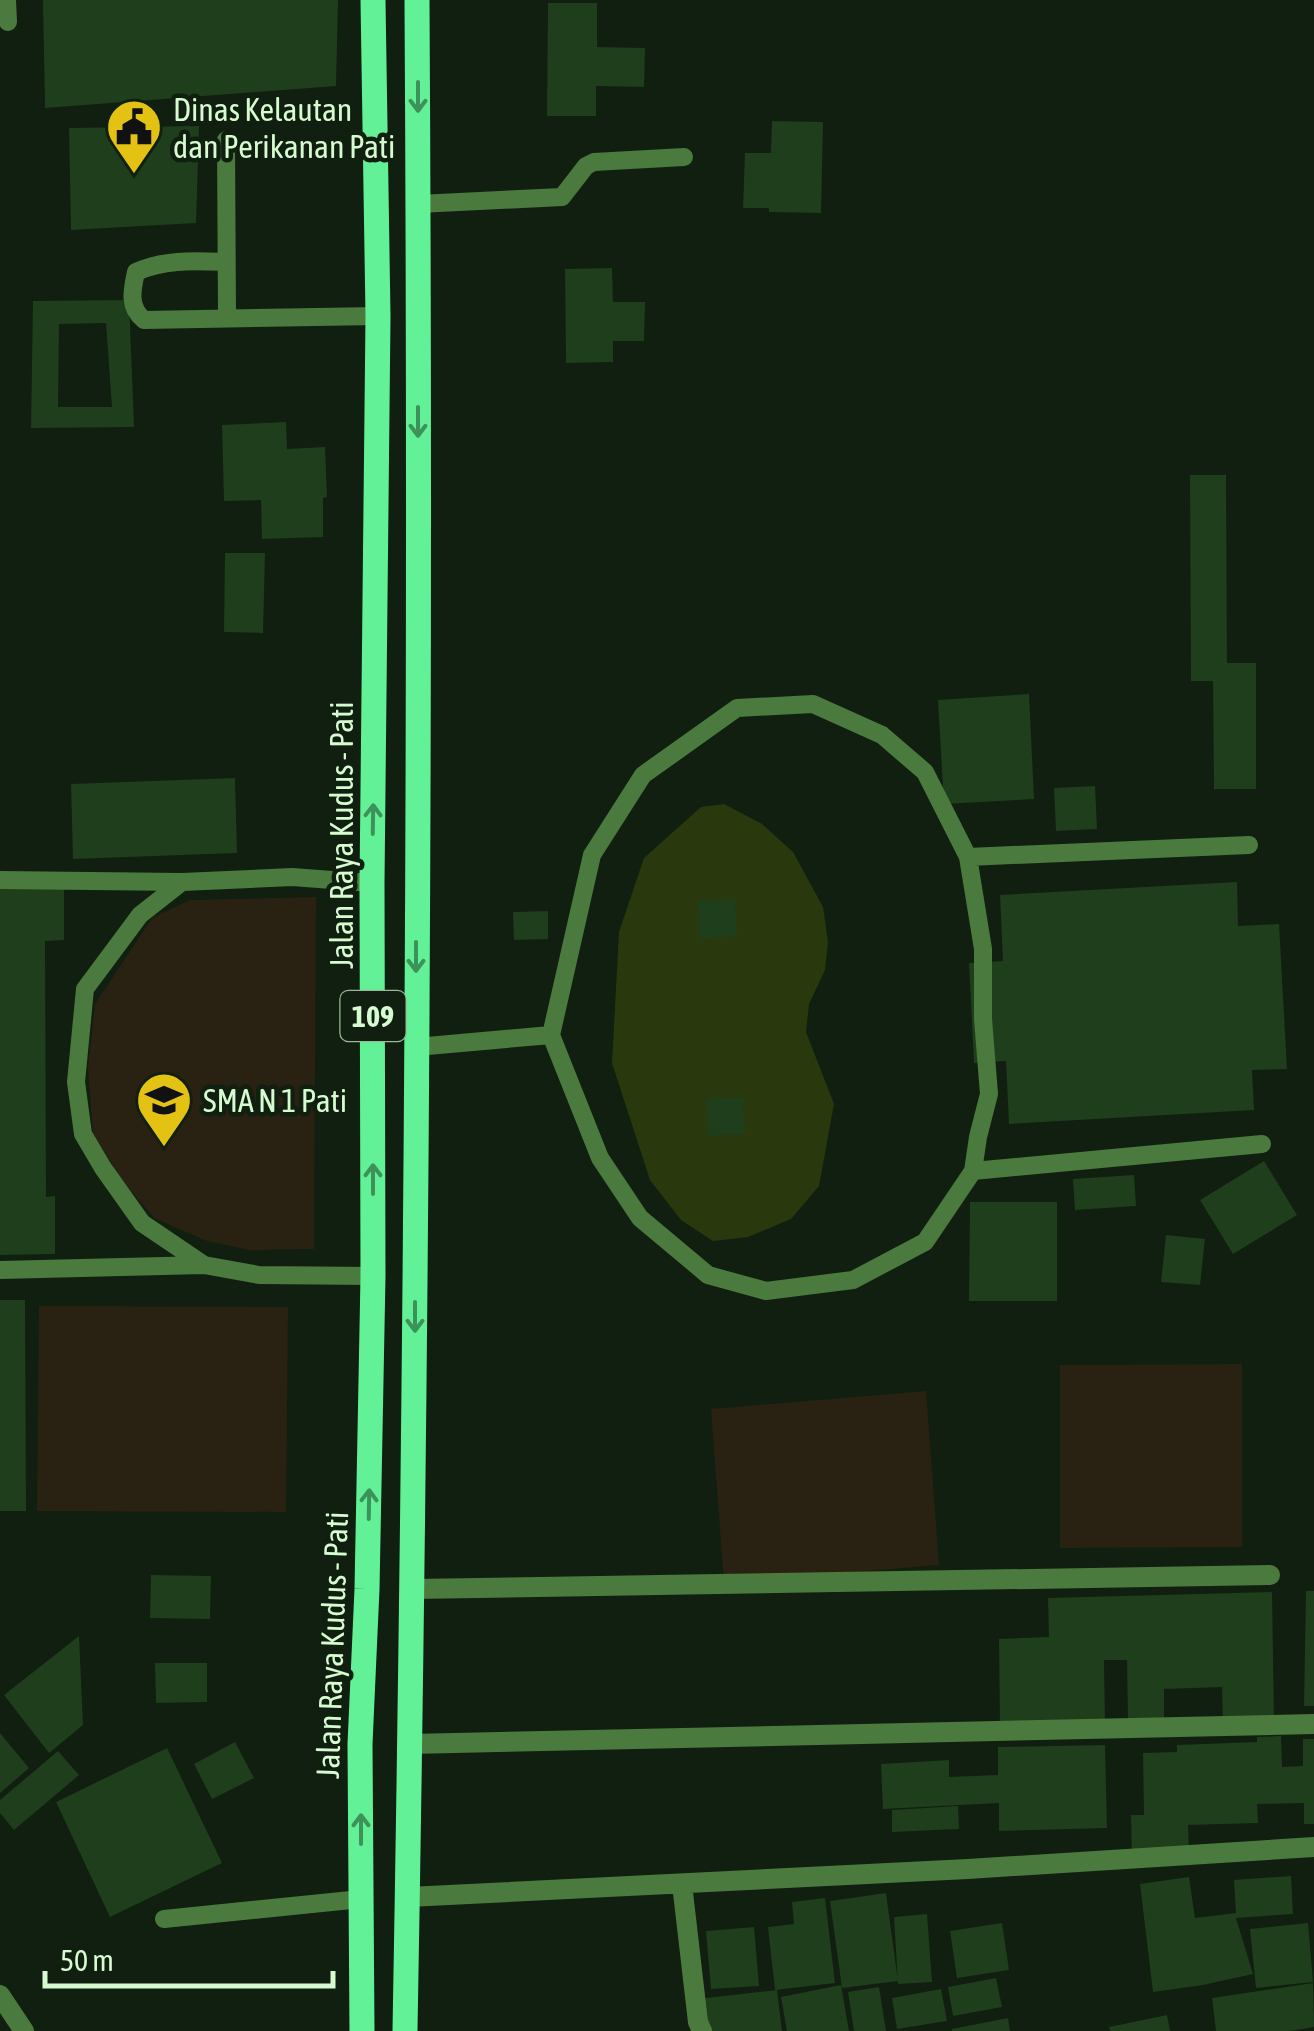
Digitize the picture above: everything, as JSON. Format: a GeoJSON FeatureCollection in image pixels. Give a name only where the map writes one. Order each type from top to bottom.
{"type":"FeatureCollection","features":[{"type":"Feature","properties":{"kind":"main road","name":"Jalan Raya Kudus - Pati"},"geometry":{"type":"LineString","coordinates":[[362,2031],[360,1744],[368,1589],[373,1276],[372,883],[378,316],[374,0]]}},
{"type":"Feature","properties":{"kind":"main road","name":"109"},"geometry":{"type":"LineString","coordinates":[[405,2031],[413,1589],[417,0]]}},
{"type":"Feature","properties":{"kind":"street"},"geometry":{"type":"LineString","coordinates":[[413,1589],[1270,1575]]}},
{"type":"Feature","properties":{"kind":"street"},"geometry":{"type":"LineString","coordinates":[[410,1744],[1314,1724]]}},
{"type":"Feature","properties":{"kind":"street"},"geometry":{"type":"LineString","coordinates":[[408,1897],[1314,1847]]}},
{"type":"Feature","properties":{"kind":"street"},"geometry":{"type":"LineString","coordinates":[[682,1884],[702,2031]]}},
{"type":"Feature","properties":{"kind":"street"},"geometry":{"type":"LineString","coordinates":[[0,1995],[24,2031]]}},
{"type":"Feature","properties":{"kind":"lane"},"geometry":{"type":"LineString","coordinates":[[7,0],[8,22]]}},
{"type":"Feature","properties":{"kind":"lane"},"geometry":{"type":"LineString","coordinates":[[226,140],[227,317]]}},
{"type":"Feature","properties":{"kind":"lane"},"geometry":{"type":"LineString","coordinates":[[418,204],[562,197],[586,166],[594,162],[684,157]]}},
{"type":"Feature","properties":{"kind":"lane"},"geometry":{"type":"LineString","coordinates":[[226,262],[173,261],[136,272],[131,292],[135,312],[144,320],[378,316]]}},
{"type":"Feature","properties":{"kind":"lane"},"geometry":{"type":"LineString","coordinates":[[813,704],[882,736],[925,772],[968,857],[983,949],[989,1094],[973,1171],[925,1242],[854,1280],[766,1291],[708,1275],[640,1218],[600,1158],[551,1035],[592,855],[643,775],[737,708],[813,704]]}},
{"type":"Feature","properties":{"kind":"lane"},"geometry":{"type":"LineString","coordinates":[[968,857],[1249,845]]}},
{"type":"Feature","properties":{"kind":"lane"},"geometry":{"type":"LineString","coordinates":[[0,880],[182,882],[292,877],[372,883]]}},
{"type":"Feature","properties":{"kind":"lane"},"geometry":{"type":"LineString","coordinates":[[182,882],[140,915],[85,989],[76,1082],[82,1134],[112,1182],[142,1224],[204,1265]]}},
{"type":"Feature","properties":{"kind":"lane"},"geometry":{"type":"LineString","coordinates":[[416,1047],[551,1035]]}},
{"type":"Feature","properties":{"kind":"lane"},"geometry":{"type":"LineString","coordinates":[[973,1171],[1262,1144]]}},
{"type":"Feature","properties":{"kind":"lane"},"geometry":{"type":"LineString","coordinates":[[0,1270],[204,1265],[259,1275],[373,1276]]}},
{"type":"Feature","properties":{"kind":"lane"},"geometry":{"type":"LineString","coordinates":[[164,1919],[360,1900]]}},
{"type":"Feature","properties":{"kind":"shaded area"},"geometry":{"type":"Polygon","coordinates":[[[724,804],[762,824],[793,852],[823,907],[828,942],[825,970],[809,1004],[806,1032],[834,1104],[819,1186],[791,1219],[748,1237],[713,1241],[681,1220],[650,1180],[612,1063],[619,932],[644,858],[701,807],[724,804]]]}},
{"type":"Feature","properties":{"kind":"shaded area"},"geometry":{"type":"Polygon","coordinates":[[[316,897],[314,1249],[249,1250],[207,1241],[154,1218],[121,1179],[93,1133],[88,1067],[95,1004],[152,918],[190,900],[316,897]]]}},
{"type":"Feature","properties":{"kind":"shaded area"},"geometry":{"type":"Polygon","coordinates":[[[39,1306],[288,1307],[286,1512],[37,1511],[39,1306]]]}},
{"type":"Feature","properties":{"kind":"shaded area"},"geometry":{"type":"Polygon","coordinates":[[[1242,1364],[1242,1547],[1060,1548],[1060,1365],[1242,1364]]]}},
{"type":"Feature","properties":{"kind":"shaded area"},"geometry":{"type":"Polygon","coordinates":[[[926,1391],[939,1565],[724,1583],[711,1409],[926,1391]]]}},
{"type":"Feature","properties":{"kind":"building"},"geometry":{"type":"Polygon","coordinates":[[[43,0],[338,0],[336,86],[45,108],[43,0]]]}},
{"type":"Feature","properties":{"kind":"building"},"geometry":{"type":"Polygon","coordinates":[[[548,3],[597,3],[597,47],[645,48],[644,87],[596,86],[596,116],[547,116],[548,3]]]}},
{"type":"Feature","properties":{"kind":"building"},"geometry":{"type":"Polygon","coordinates":[[[772,121],[823,122],[821,213],[743,208],[745,153],[771,153],[772,121]]]}},
{"type":"Feature","properties":{"kind":"building","name":"Dinas Kelautan dan Perikanan Pati"},"geometry":{"type":"Polygon","coordinates":[[[199,126],[196,223],[71,230],[69,128],[199,126]]]}},
{"type":"Feature","properties":{"kind":"building"},"geometry":{"type":"Polygon","coordinates":[[[612,268],[613,302],[645,302],[644,341],[613,341],[613,362],[566,363],[565,269],[612,268]]]}},
{"type":"Feature","properties":{"kind":"building"},"geometry":{"type":"Polygon","coordinates":[[[129,300],[134,427],[31,428],[33,301],[129,300]],[[106,323],[59,324],[58,407],[112,407],[106,323]]]}},
{"type":"Feature","properties":{"kind":"building"},"geometry":{"type":"Polygon","coordinates":[[[286,422],[287,449],[325,447],[327,497],[323,498],[323,537],[262,539],[261,500],[224,501],[222,425],[286,422]]]}},
{"type":"Feature","properties":{"kind":"building"},"geometry":{"type":"Polygon","coordinates":[[[1190,475],[1226,475],[1227,663],[1256,663],[1256,789],[1214,789],[1213,681],[1191,681],[1190,475]]]}},
{"type":"Feature","properties":{"kind":"building"},"geometry":{"type":"Polygon","coordinates":[[[225,553],[265,553],[263,633],[224,632],[225,553]]]}},
{"type":"Feature","properties":{"kind":"building"},"geometry":{"type":"Polygon","coordinates":[[[1029,694],[1034,799],[944,804],[938,700],[1029,694]]]}},
{"type":"Feature","properties":{"kind":"building"},"geometry":{"type":"Polygon","coordinates":[[[235,778],[237,853],[73,859],[71,784],[235,778]]]}},
{"type":"Feature","properties":{"kind":"building"},"geometry":{"type":"Polygon","coordinates":[[[1095,786],[1097,829],[1056,831],[1054,788],[1095,786]]]}},
{"type":"Feature","properties":{"kind":"building"},"geometry":{"type":"Polygon","coordinates":[[[0,881],[64,881],[64,940],[45,941],[46,1197],[55,1196],[55,1254],[0,1255],[0,881]]]}},
{"type":"Feature","properties":{"kind":"building"},"geometry":{"type":"Polygon","coordinates":[[[1237,882],[1238,926],[1279,924],[1287,1069],[1252,1070],[1254,1110],[1009,1124],[1006,1061],[974,1063],[969,963],[1003,961],[1000,895],[1237,882]]]}},
{"type":"Feature","properties":{"kind":"building"},"geometry":{"type":"Polygon","coordinates":[[[735,899],[737,936],[700,939],[698,901],[735,899]]]}},
{"type":"Feature","properties":{"kind":"building"},"geometry":{"type":"Polygon","coordinates":[[[548,911],[548,939],[514,940],[513,912],[548,911]]]}},
{"type":"Feature","properties":{"kind":"building"},"geometry":{"type":"Polygon","coordinates":[[[743,1097],[745,1134],[708,1136],[706,1099],[743,1097]]]}},
{"type":"Feature","properties":{"kind":"building"},"geometry":{"type":"Polygon","coordinates":[[[1264,1161],[1297,1215],[1233,1254],[1200,1200],[1264,1161]]]}},
{"type":"Feature","properties":{"kind":"building"},"geometry":{"type":"Polygon","coordinates":[[[1134,1175],[1136,1206],[1075,1210],[1073,1179],[1134,1175]]]}},
{"type":"Feature","properties":{"kind":"building"},"geometry":{"type":"Polygon","coordinates":[[[970,1202],[1057,1202],[1057,1301],[969,1301],[970,1202]]]}},
{"type":"Feature","properties":{"kind":"building"},"geometry":{"type":"Polygon","coordinates":[[[1166,1235],[1205,1239],[1200,1285],[1161,1282],[1166,1235]]]}},
{"type":"Feature","properties":{"kind":"building"},"geometry":{"type":"Polygon","coordinates":[[[0,1300],[25,1300],[26,1511],[0,1511],[0,1300]]]}},
{"type":"Feature","properties":{"kind":"building"},"geometry":{"type":"Polygon","coordinates":[[[151,1575],[211,1576],[210,1619],[150,1618],[151,1575]]]}},
{"type":"Feature","properties":{"kind":"building"},"geometry":{"type":"Polygon","coordinates":[[[1306,1591],[1314,1591],[1314,1706],[1304,1706],[1306,1591]]]}},
{"type":"Feature","properties":{"kind":"building"},"geometry":{"type":"Polygon","coordinates":[[[1272,1592],[1274,1720],[1223,1722],[1222,1687],[1164,1689],[1164,1723],[1128,1724],[1127,1660],[1104,1660],[1105,1725],[1000,1728],[999,1639],[1049,1637],[1048,1598],[1272,1592]]]}},
{"type":"Feature","properties":{"kind":"building"},"geometry":{"type":"Polygon","coordinates":[[[79,1636],[83,1725],[49,1753],[4,1695],[79,1636]]]}},
{"type":"Feature","properties":{"kind":"building"},"geometry":{"type":"Polygon","coordinates":[[[155,1663],[207,1663],[207,1702],[156,1703],[155,1663]]]}},
{"type":"Feature","properties":{"kind":"building"},"geometry":{"type":"Polygon","coordinates":[[[0,1733],[29,1768],[0,1793],[0,1733]]]}},
{"type":"Feature","properties":{"kind":"building"},"geometry":{"type":"Polygon","coordinates":[[[1281,1736],[1282,1767],[1303,1766],[1303,1739],[1314,1739],[1314,1824],[1304,1824],[1304,1803],[1257,1804],[1258,1823],[1188,1825],[1189,1854],[1132,1856],[1131,1815],[1144,1815],[1143,1753],[1177,1752],[1177,1745],[1257,1742],[1257,1737],[1281,1736]]]}},
{"type":"Feature","properties":{"kind":"building"},"geometry":{"type":"Polygon","coordinates":[[[235,1742],[254,1778],[212,1799],[194,1764],[235,1742]]]}},
{"type":"Feature","properties":{"kind":"building"},"geometry":{"type":"Polygon","coordinates":[[[1105,1745],[1107,1828],[999,1831],[999,1803],[883,1809],[881,1764],[949,1760],[949,1777],[998,1775],[998,1747],[1105,1745]]]}},
{"type":"Feature","properties":{"kind":"building"},"geometry":{"type":"Polygon","coordinates":[[[167,1748],[222,1863],[110,1917],[56,1802],[167,1748]]]}},
{"type":"Feature","properties":{"kind":"building"},"geometry":{"type":"Polygon","coordinates":[[[58,1751],[79,1775],[14,1830],[0,1813],[0,1800],[58,1751]]]}},
{"type":"Feature","properties":{"kind":"building"},"geometry":{"type":"Polygon","coordinates":[[[958,1806],[959,1829],[892,1832],[892,1810],[958,1806]]]}},
{"type":"Feature","properties":{"kind":"building"},"geometry":{"type":"Polygon","coordinates":[[[1291,1876],[1293,1914],[1236,1918],[1253,1974],[1153,1992],[1140,1884],[1189,1877],[1195,1918],[1236,1913],[1234,1880],[1291,1876]]]}},
{"type":"Feature","properties":{"kind":"building"},"geometry":{"type":"Polygon","coordinates":[[[886,1893],[898,1981],[842,1988],[830,1901],[886,1893]]]}},
{"type":"Feature","properties":{"kind":"building"},"geometry":{"type":"Polygon","coordinates":[[[825,1898],[835,1983],[775,1990],[768,1927],[794,1924],[792,1902],[825,1898]]]}},
{"type":"Feature","properties":{"kind":"building"},"geometry":{"type":"Polygon","coordinates":[[[927,1914],[932,1982],[898,1984],[894,1917],[927,1914]]]}},
{"type":"Feature","properties":{"kind":"building"},"geometry":{"type":"Polygon","coordinates":[[[1002,1923],[1009,1970],[957,1978],[950,1931],[1002,1923]]]}},
{"type":"Feature","properties":{"kind":"building"},"geometry":{"type":"Polygon","coordinates":[[[1308,1923],[1313,1982],[1256,1988],[1250,1929],[1308,1923]]]}},
{"type":"Feature","properties":{"kind":"building"},"geometry":{"type":"Polygon","coordinates":[[[754,1927],[759,1986],[711,1989],[706,1931],[754,1927]]]}},
{"type":"Feature","properties":{"kind":"building"},"geometry":{"type":"Polygon","coordinates":[[[996,1978],[1002,2007],[953,2016],[948,1987],[996,1978]]]}},
{"type":"Feature","properties":{"kind":"building"},"geometry":{"type":"Polygon","coordinates":[[[1313,1983],[1314,2027],[1290,2031],[1216,2031],[1212,1998],[1313,1983]]]}},
{"type":"Feature","properties":{"kind":"building"},"geometry":{"type":"Polygon","coordinates":[[[841,1985],[849,2031],[787,2031],[781,1997],[841,1985]]]}},
{"type":"Feature","properties":{"kind":"building"},"geometry":{"type":"Polygon","coordinates":[[[879,1987],[886,2031],[854,2031],[848,1992],[879,1987]]]}},
{"type":"Feature","properties":{"kind":"building"},"geometry":{"type":"Polygon","coordinates":[[[941,1989],[947,2021],[897,2029],[892,1998],[941,1989]]]}},
{"type":"Feature","properties":{"kind":"building"},"geometry":{"type":"Polygon","coordinates":[[[777,1990],[782,2031],[703,2031],[697,1999],[777,1990]]]}},
{"type":"Feature","properties":{"kind":"building"},"geometry":{"type":"Polygon","coordinates":[[[1167,2015],[1170,2031],[1110,2031],[1109,2027],[1167,2015]]]}},
{"type":"Feature","properties":{"kind":"building"},"geometry":{"type":"Polygon","coordinates":[[[1008,2018],[1010,2031],[952,2031],[952,2029],[1008,2018]]]}},
{"type":"Feature","properties":{"kind":"place","name":"Dinas Kelautan dan Perikanan Pati"},"geometry":{"type":"Point","coordinates":[134,176]}},
{"type":"Feature","properties":{"kind":"place","name":"SMA N 1 Pati"},"geometry":{"type":"Point","coordinates":[164,1149]}}]}
